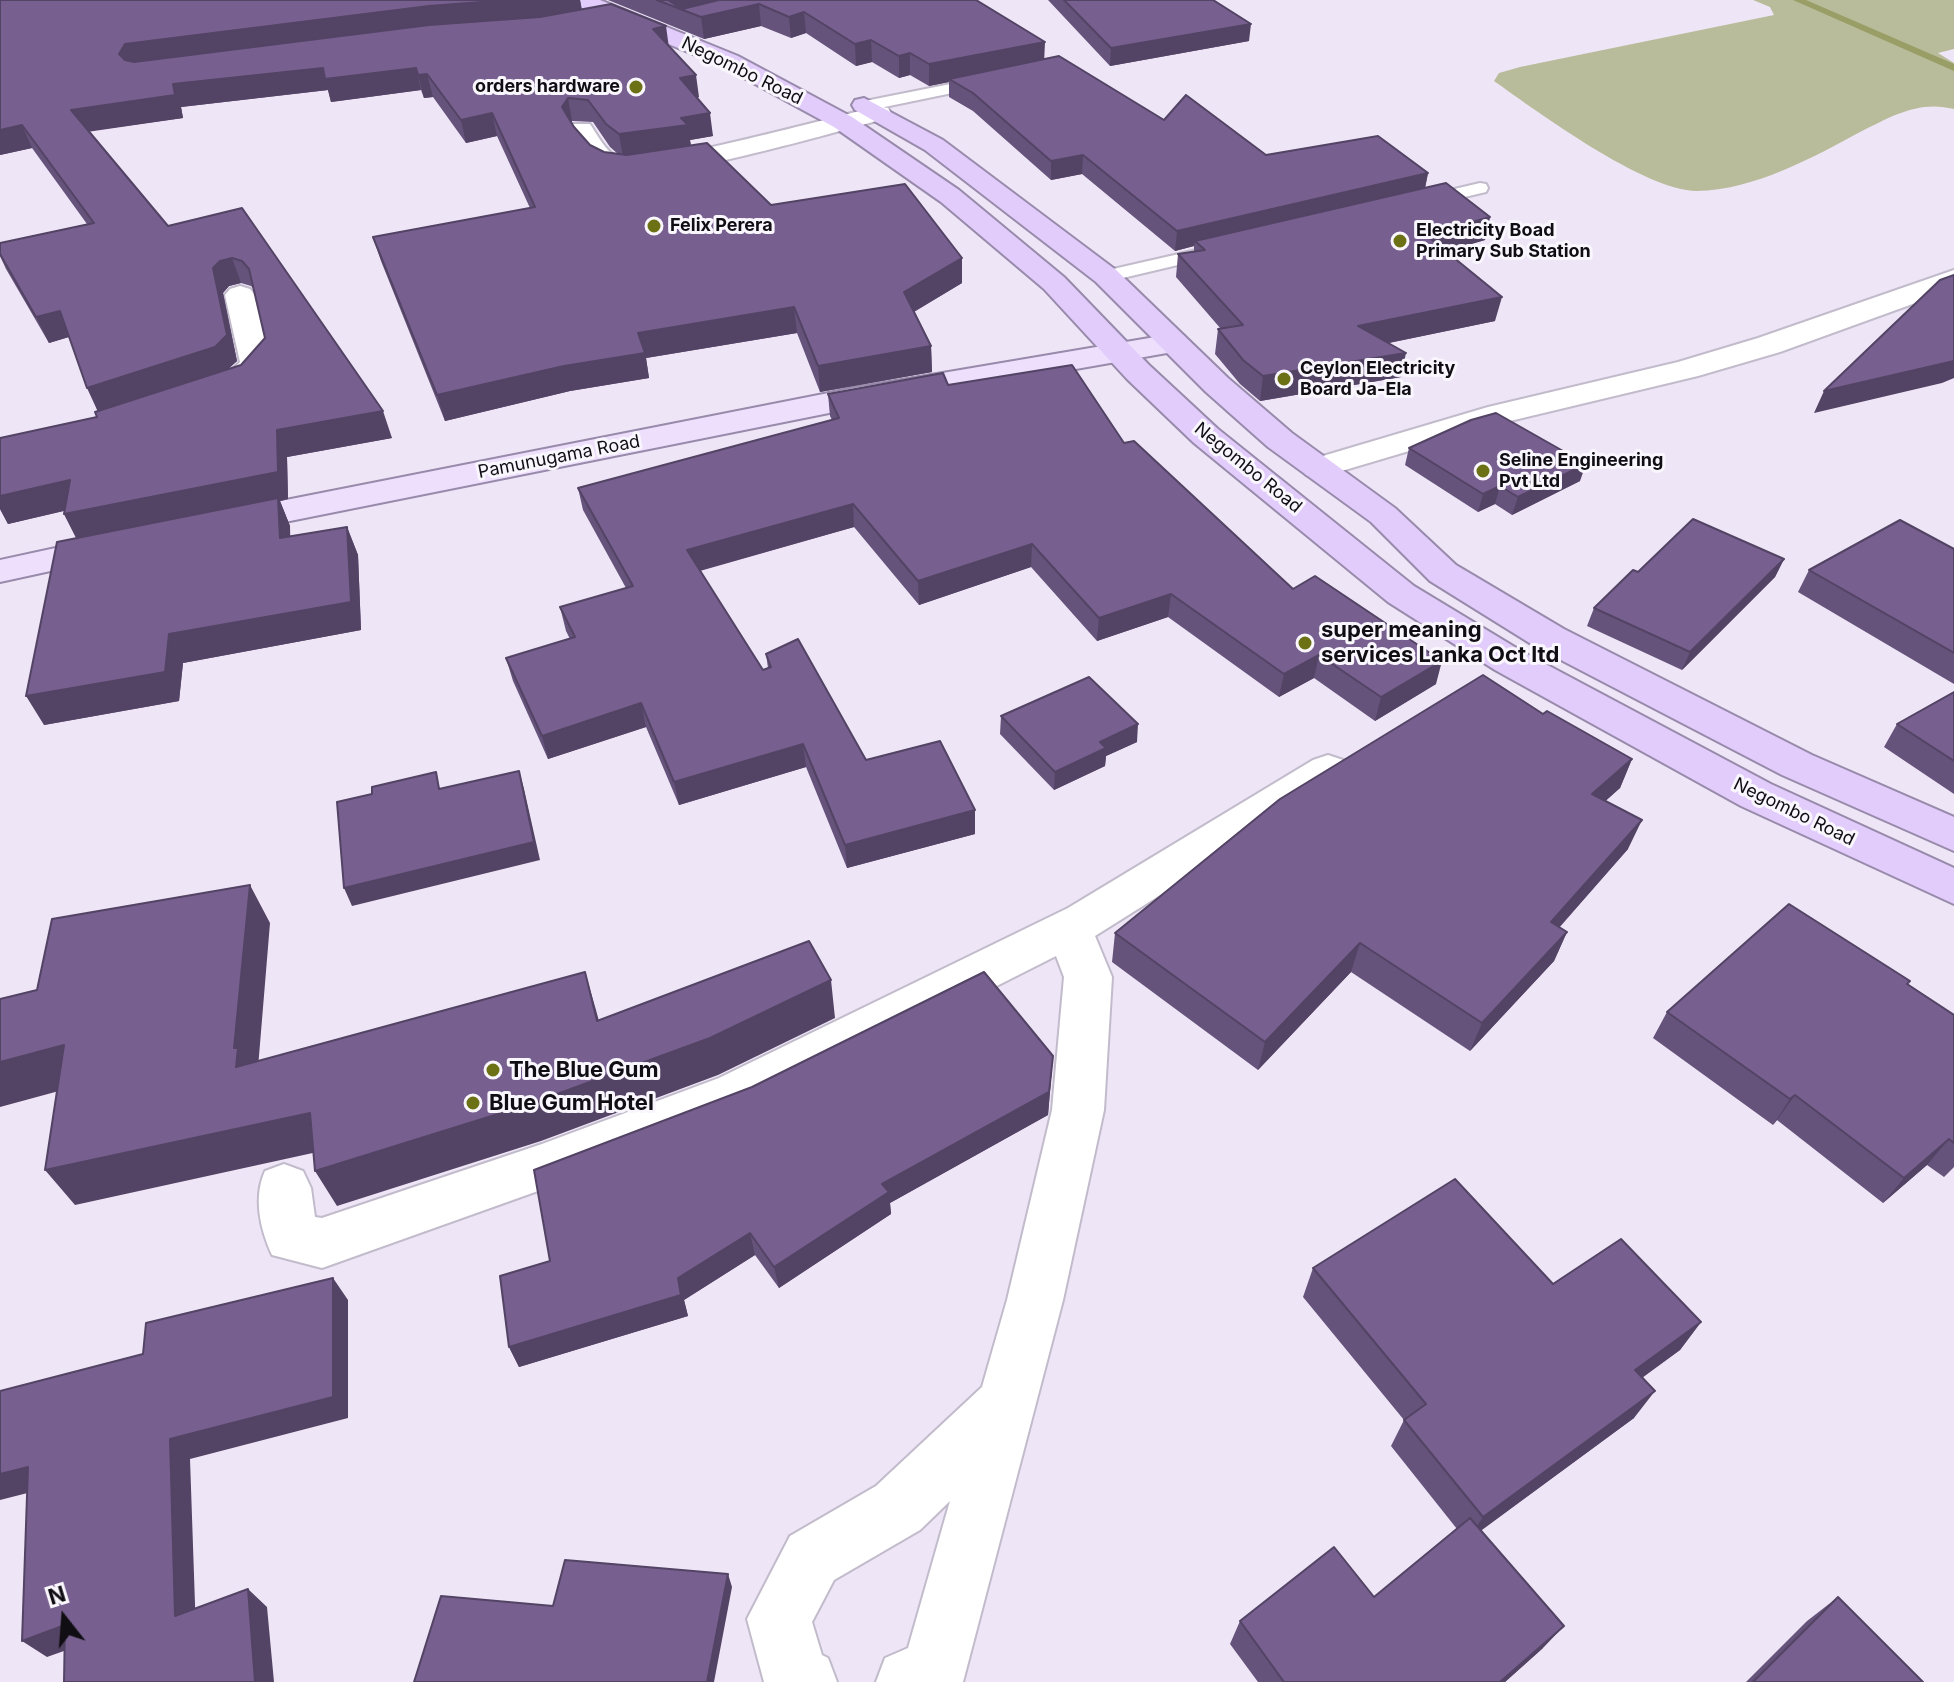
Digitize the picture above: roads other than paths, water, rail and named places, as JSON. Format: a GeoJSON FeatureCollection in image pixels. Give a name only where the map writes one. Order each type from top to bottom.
{"type":"FeatureCollection","features":[{"type":"Feature","properties":{"kind":"highway","name":"Negombo Road"},"geometry":{"type":"LineString","coordinates":[[581,0],[626,8],[763,50],[862,114],[934,145],[1106,276],[1173,343],[1280,440],[1383,515],[1443,573],[1550,638],[1797,765],[1954,835]]}},
{"type":"Feature","properties":{"kind":"highway","name":"Negombo Road"},"geometry":{"type":"LineString","coordinates":[[862,114],[950,196],[1054,283],[1206,436],[1401,594],[1509,661],[1756,795],[1954,887]]}},
{"type":"Feature","properties":{"kind":"main road","name":"Pamunugama Road"},"geometry":{"type":"LineString","coordinates":[[187,531],[854,398],[1173,343]]}},
{"type":"Feature","properties":{"kind":"main road"},"geometry":{"type":"LineString","coordinates":[[0,571],[140,541]]}},
{"type":"Feature","properties":{"kind":"street"},"geometry":{"type":"LineString","coordinates":[[574,24],[626,8]]}},
{"type":"Feature","properties":{"kind":"street"},"geometry":{"type":"LineString","coordinates":[[581,129],[589,145],[615,167],[634,168],[699,157],[862,114]]}},
{"type":"Feature","properties":{"kind":"street"},"geometry":{"type":"LineString","coordinates":[[1318,468],[1500,414],[1701,365],[1769,345],[1954,279]]}},
{"type":"Feature","properties":{"kind":"street"},"geometry":{"type":"LineString","coordinates":[[186,399],[238,382],[256,364],[240,295]]}},
{"type":"Feature","properties":{"kind":"street"},"geometry":{"type":"LineString","coordinates":[[0,565],[0,571]]}},
{"type":"Feature","properties":{"kind":"street"},"geometry":{"type":"LineString","coordinates":[[1469,686],[1509,661]]}},
{"type":"Feature","properties":{"kind":"street"},"geometry":{"type":"LineString","coordinates":[[284,1188],[291,1237],[322,1243],[547,1165],[737,1093],[1069,928],[1363,749]]}},
{"type":"Feature","properties":{"kind":"street"},"geometry":{"type":"LineString","coordinates":[[909,1682],[935,1670],[1035,1300],[1078,1110],[1088,977],[1069,928]]}},
{"type":"Feature","properties":{"kind":"street"},"geometry":{"type":"LineString","coordinates":[[804,1682],[795,1677],[779,1619],[812,1558],[898,1508],[1006,1405]]}},
{"type":"Feature","properties":{"kind":"lane"},"geometry":{"type":"LineString","coordinates":[[862,114],[1004,79]]}},
{"type":"Feature","properties":{"kind":"lane"},"geometry":{"type":"LineString","coordinates":[[1408,205],[1480,188]]}},
{"type":"Feature","properties":{"kind":"lane"},"geometry":{"type":"LineString","coordinates":[[1106,276],[1233,246]]}},
{"type":"Feature","properties":{"kind":"waterway"},"geometry":{"type":"LineString","coordinates":[[1798,0],[1954,68]]}},
{"type":"Feature","properties":{"kind":"place","name":"orders hardware"},"geometry":{"type":"Point","coordinates":[636,87]}},
{"type":"Feature","properties":{"kind":"place","name":"Felix Perera"},"geometry":{"type":"Point","coordinates":[654,226]}},
{"type":"Feature","properties":{"kind":"place","name":"Electricity Boad Primary Sub Station"},"geometry":{"type":"Point","coordinates":[1400,241]}},
{"type":"Feature","properties":{"kind":"place","name":"Ceylon Electricity Board Ja-Ela"},"geometry":{"type":"Point","coordinates":[1284,379]}},
{"type":"Feature","properties":{"kind":"place","name":"Seline Engineering Pvt Ltd"},"geometry":{"type":"Point","coordinates":[1483,471]}},
{"type":"Feature","properties":{"kind":"place","name":"super meaning services Lanka Oct ltd"},"geometry":{"type":"Point","coordinates":[1305,643]}},
{"type":"Feature","properties":{"kind":"place","name":"The Blue Gum"},"geometry":{"type":"Point","coordinates":[493,1070]}},
{"type":"Feature","properties":{"kind":"place","name":"Blue Gum Hotel"},"geometry":{"type":"Point","coordinates":[473,1103]}}]}
